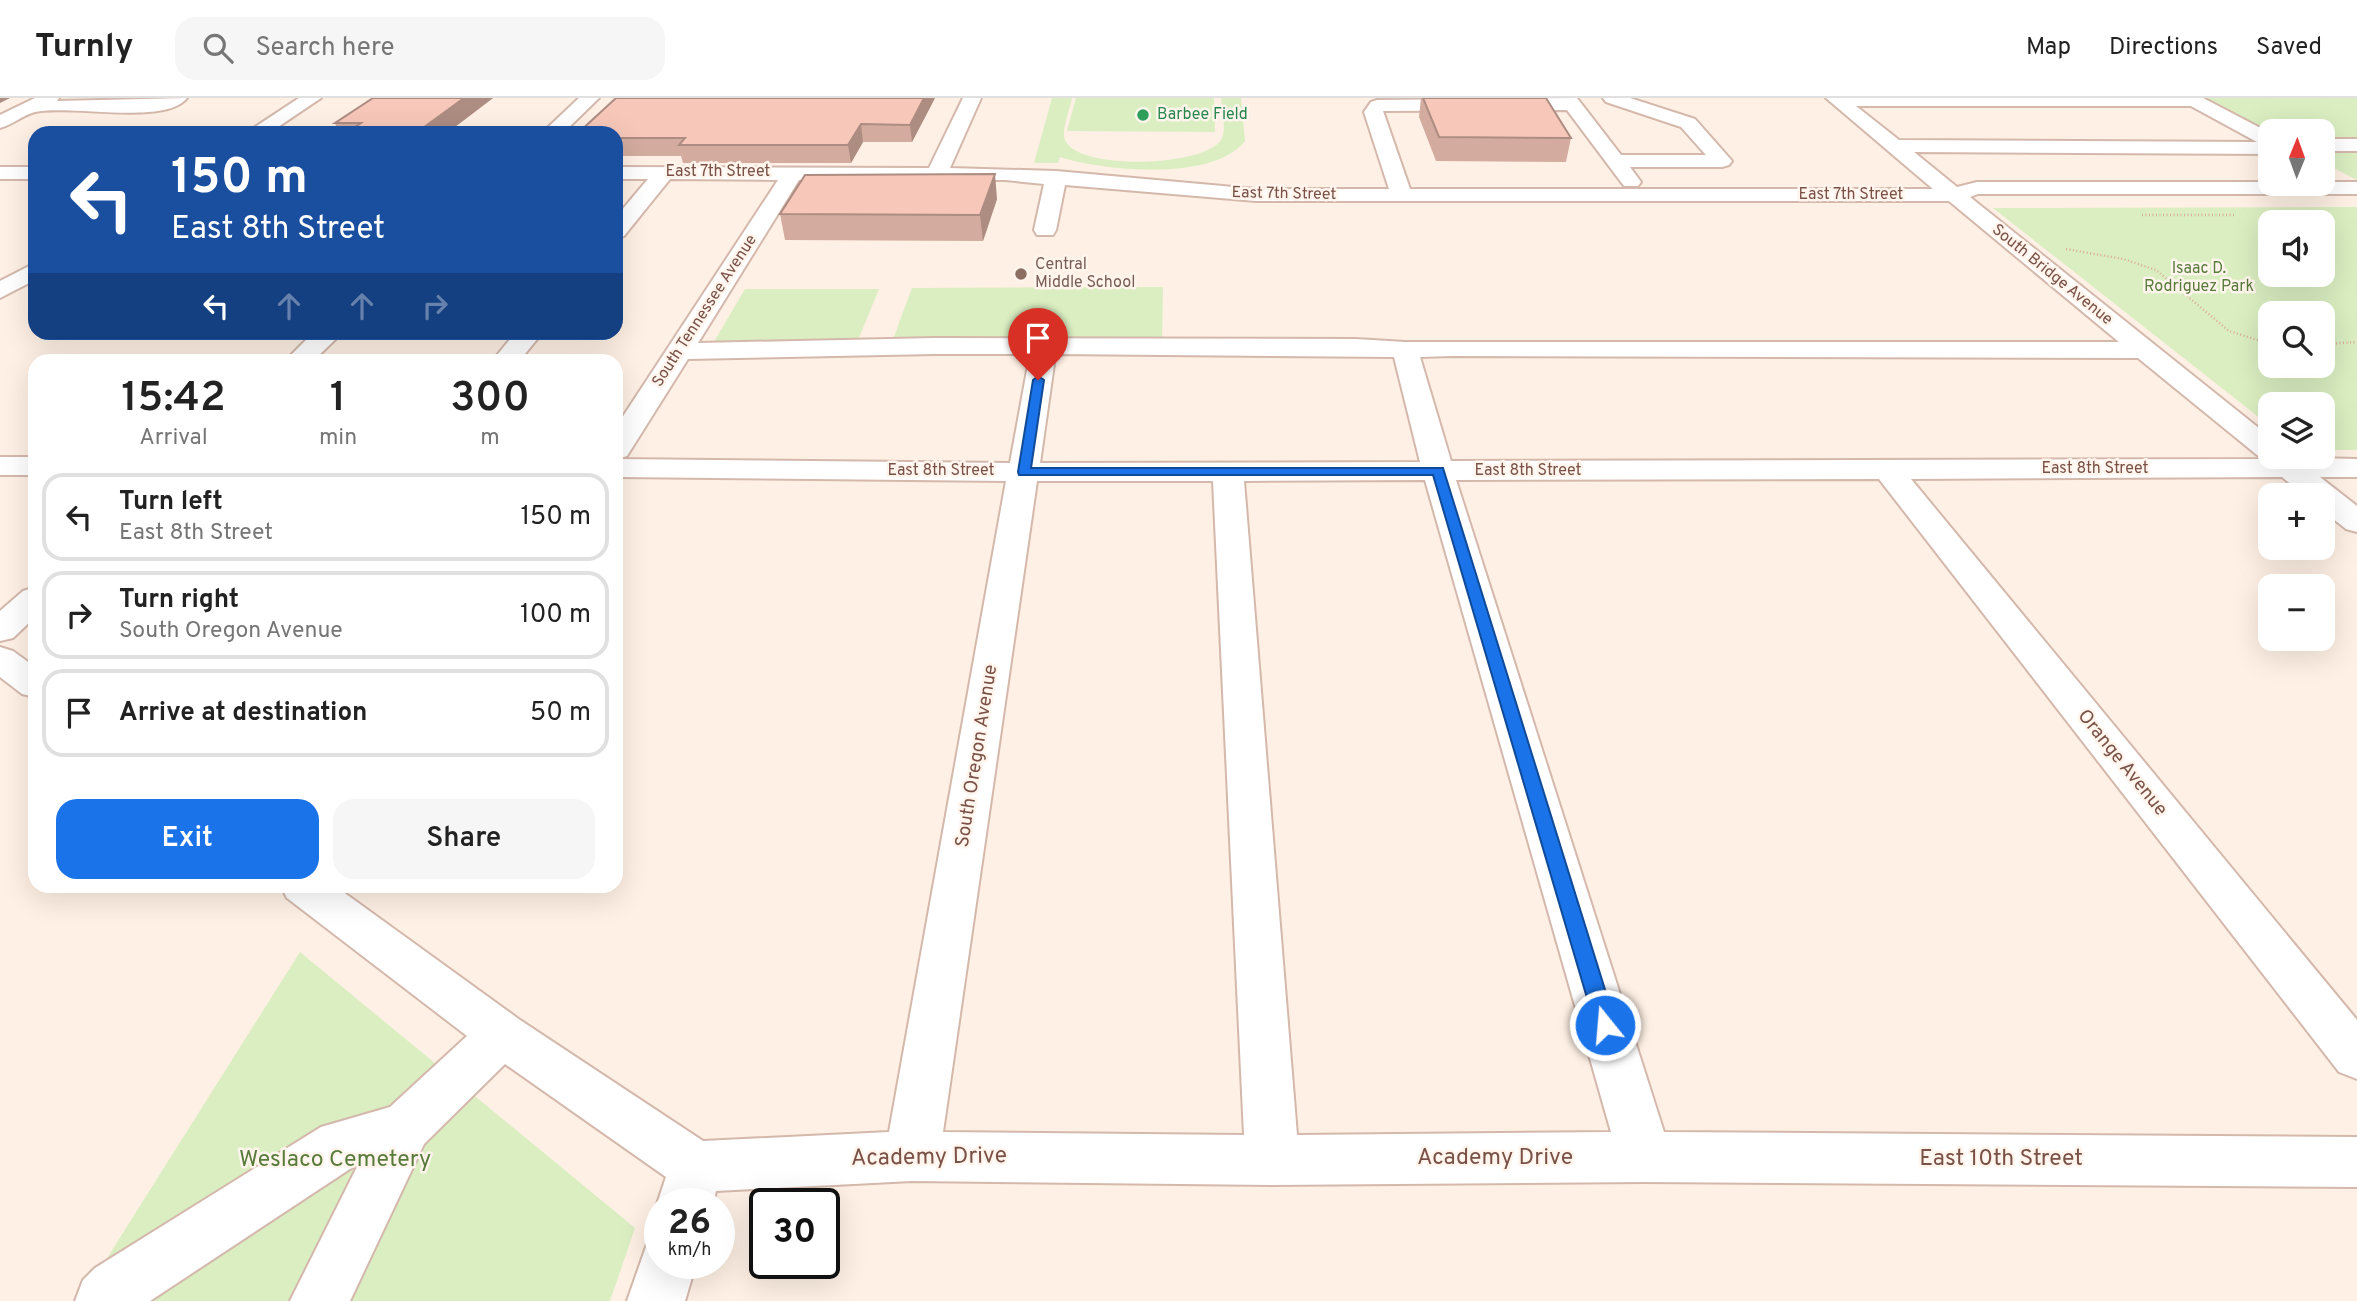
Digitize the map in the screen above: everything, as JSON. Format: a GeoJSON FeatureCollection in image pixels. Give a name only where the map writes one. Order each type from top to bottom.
{"type":"FeatureCollection","features":[{"type":"Feature","properties":{"kind":"street"},"geometry":{"type":"LineString","coordinates":[[0,122],[50,98]]}},
{"type":"Feature","properties":{"kind":"street"},"geometry":{"type":"LineString","coordinates":[[267,126],[312,98]]}},
{"type":"Feature","properties":{"kind":"street"},"geometry":{"type":"LineString","coordinates":[[560,126],[590,98]]}},
{"type":"Feature","properties":{"kind":"street"},"geometry":{"type":"LineString","coordinates":[[937,173],[972,98]]}},
{"type":"Feature","properties":{"kind":"street"},"geometry":{"type":"LineString","coordinates":[[1614,99],[1665,161]]}},
{"type":"Feature","properties":{"kind":"street"},"geometry":{"type":"LineString","coordinates":[[1367,175],[1399,185],[1621,169],[1665,161],[1722,161],[1688,123],[1614,99]]}},
{"type":"Feature","properties":{"kind":"street"},"geometry":{"type":"LineString","coordinates":[[1836,99],[2191,99],[2258,135]]}},
{"type":"Feature","properties":{"kind":"street","name":"South Bridge Avenue"},"geometry":{"type":"LineString","coordinates":[[1836,99],[2258,443]]}},
{"type":"Feature","properties":{"kind":"street"},"geometry":{"type":"LineString","coordinates":[[1399,185],[1373,112],[1377,106],[1571,101],[1640,195]]}},
{"type":"Feature","properties":{"kind":"street"},"geometry":{"type":"LineString","coordinates":[[31,107],[170,102]]}},
{"type":"Feature","properties":{"kind":"street"},"geometry":{"type":"LineString","coordinates":[[1865,122],[1892,122]]}},
{"type":"Feature","properties":{"kind":"street"},"geometry":{"type":"LineString","coordinates":[[2194,123],[2236,123]]}},
{"type":"Feature","properties":{"kind":"street"},"geometry":{"type":"LineString","coordinates":[[2335,145],[2357,145]]}},
{"type":"Feature","properties":{"kind":"street"},"geometry":{"type":"LineString","coordinates":[[1895,146],[2258,148]]}},
{"type":"Feature","properties":{"kind":"street"},"geometry":{"type":"LineString","coordinates":[[1621,169],[1806,177],[1825,195]]}},
{"type":"Feature","properties":{"kind":"street","name":"South Tennessee Avenue"},"geometry":{"type":"LineString","coordinates":[[623,439],[793,172]]}},
{"type":"Feature","properties":{"kind":"street"},"geometry":{"type":"LineString","coordinates":[[0,173],[28,173]]}},
{"type":"Feature","properties":{"kind":"street","name":"East 7th Street"},"geometry":{"type":"LineString","coordinates":[[623,173],[937,173],[1056,177],[1256,195],[1399,185],[1640,195],[1953,195],[2003,205],[2357,205]]}},
{"type":"Feature","properties":{"kind":"street"},"geometry":{"type":"LineString","coordinates":[[623,223],[665,173]]}},
{"type":"Feature","properties":{"kind":"street"},"geometry":{"type":"LineString","coordinates":[[2335,176],[2357,187]]}},
{"type":"Feature","properties":{"kind":"street"},"geometry":{"type":"LineString","coordinates":[[1045,230],[1056,177]]}},
{"type":"Feature","properties":{"kind":"street","name":"East 7th Street"},"geometry":{"type":"LineString","coordinates":[[1953,195],[1977,188],[2357,187]]}},
{"type":"Feature","properties":{"kind":"street"},"geometry":{"type":"LineString","coordinates":[[0,291],[28,274]]}},
{"type":"Feature","properties":{"kind":"street"},"geometry":{"type":"LineString","coordinates":[[306,354],[321,340]]}},
{"type":"Feature","properties":{"kind":"street"},"geometry":{"type":"LineString","coordinates":[[511,354],[523,340]]}},
{"type":"Feature","properties":{"kind":"street"},"geometry":{"type":"LineString","coordinates":[[679,351],[935,346],[1356,347],[1405,350],[2144,350]]}},
{"type":"Feature","properties":{"kind":"street"},"geometry":{"type":"LineString","coordinates":[[1405,350],[1438,471],[1645,1157]]}},
{"type":"Feature","properties":{"kind":"street","name":"South Oregon Avenue"},"geometry":{"type":"LineString","coordinates":[[912,1156],[1042,357]]}},
{"type":"Feature","properties":{"kind":"street","name":"East 8th Street"},"geometry":{"type":"LineString","coordinates":[[623,468],[1024,472],[1888,470],[2258,460]]}},
{"type":"Feature","properties":{"kind":"street","name":"East 8th Street"},"geometry":{"type":"LineString","coordinates":[[2335,465],[2357,468]]}},
{"type":"Feature","properties":{"kind":"street"},"geometry":{"type":"LineString","coordinates":[[0,466],[28,466]]}},
{"type":"Feature","properties":{"kind":"street","name":"South Bridge Avenue"},"geometry":{"type":"LineString","coordinates":[[2291,469],[2357,522]]}},
{"type":"Feature","properties":{"kind":"street","name":"Orange Avenue"},"geometry":{"type":"LineString","coordinates":[[1888,470],[2357,1057]]}},
{"type":"Feature","properties":{"kind":"street"},"geometry":{"type":"LineString","coordinates":[[1228,471],[1272,1160]]}},
{"type":"Feature","properties":{"kind":"street"},"geometry":{"type":"LineString","coordinates":[[0,630],[28,604]]}},
{"type":"Feature","properties":{"kind":"street"},"geometry":{"type":"LineString","coordinates":[[0,659],[28,680]]}},
{"type":"Feature","properties":{"kind":"street","name":"Academy Drive"},"geometry":{"type":"LineString","coordinates":[[326,893],[690,1185],[912,1156],[1272,1160],[1645,1157]]}},
{"type":"Feature","properties":{"kind":"street"},"geometry":{"type":"LineString","coordinates":[[319,1301],[405,1127],[502,1035]]}},
{"type":"Feature","properties":{"kind":"street"},"geometry":{"type":"LineString","coordinates":[[104,1301],[116,1289],[340,1144],[405,1127]]}},
{"type":"Feature","properties":{"kind":"street","name":"East 10th Street"},"geometry":{"type":"LineString","coordinates":[[1645,1157],[2357,1162]]}},
{"type":"Feature","properties":{"kind":"street"},"geometry":{"type":"LineString","coordinates":[[656,1301],[663,1279]]}},
{"type":"Feature","properties":{"kind":"path"},"geometry":{"type":"LineString","coordinates":[[2140,215],[2235,215]]}},
{"type":"Feature","properties":{"kind":"path"},"geometry":{"type":"LineString","coordinates":[[2057,245],[2146,265],[2156,270],[2230,331],[2258,340]]}},
{"type":"Feature","properties":{"kind":"path"},"geometry":{"type":"LineString","coordinates":[[2335,343],[2357,342]]}},
{"type":"Feature","properties":{"kind":"green space"},"geometry":{"type":"Polygon","coordinates":[[[1052,98],[1072,98],[1065,125],[1065,140],[1075,150],[1092,157],[1141,162],[1191,156],[1210,149],[1223,136],[1221,98],[1241,98],[1245,141],[1230,154],[1209,163],[1184,168],[1129,169],[1060,157],[1058,163],[1034,163],[1052,98]]]}},
{"type":"Feature","properties":{"kind":"green space","name":"Barbee Field"},"geometry":{"type":"Polygon","coordinates":[[[1076,98],[1214,98],[1215,132],[1067,131],[1076,98]]]}},
{"type":"Feature","properties":{"kind":"green space"},"geometry":{"type":"Polygon","coordinates":[[[2200,98],[2357,98],[2357,180],[2335,169],[2335,119],[2258,119],[2258,129],[2200,98]]]}},
{"type":"Feature","properties":{"kind":"green space","name":"Isaac D. Rodriguez Park"},"geometry":{"type":"Polygon","coordinates":[[[2357,207],[2357,450],[2335,450],[2335,392],[2258,392],[2258,417],[1993,208],[2357,207]]]}},
{"type":"Feature","properties":{"kind":"green space"},"geometry":{"type":"Polygon","coordinates":[[[1163,287],[1162,342],[892,342],[912,288],[1163,287]]]}},
{"type":"Feature","properties":{"kind":"green space"},"geometry":{"type":"Polygon","coordinates":[[[745,289],[879,289],[856,345],[712,345],[745,289]]]}},
{"type":"Feature","properties":{"kind":"green space","name":"Weslaco Cemetery"},"geometry":{"type":"Polygon","coordinates":[[[300,952],[635,1228],[610,1301],[80,1301],[300,952]]]}},
{"type":"Feature","properties":{"kind":"building"},"geometry":{"type":"Polygon","coordinates":[[[373,98],[464,98],[426,126],[356,126],[361,123],[335,123],[373,98]]]}},
{"type":"Feature","properties":{"kind":"building"},"geometry":{"type":"Polygon","coordinates":[[[616,98],[924,98],[910,125],[861,124],[848,145],[679,145],[685,138],[623,138],[623,126],[586,126],[616,98]]]}},
{"type":"Feature","properties":{"kind":"building"},"geometry":{"type":"Polygon","coordinates":[[[1423,98],[1546,98],[1571,138],[1439,137],[1423,98]]]}},
{"type":"Feature","properties":{"kind":"building"},"geometry":{"type":"Polygon","coordinates":[[[995,174],[980,215],[780,214],[805,175],[995,174]]]}},
{"type":"Feature","properties":{"kind":"place","name":"Barbee Field"},"geometry":{"type":"Point","coordinates":[1143,115]}},
{"type":"Feature","properties":{"kind":"place","name":"Central Middle School"},"geometry":{"type":"Point","coordinates":[1021,274]}},
{"type":"Feature","properties":{"kind":"route"},"geometry":{"type":"LineString","coordinates":[[1038,380],[1024,472],[1438,471],[1605,1025]]}}]}
